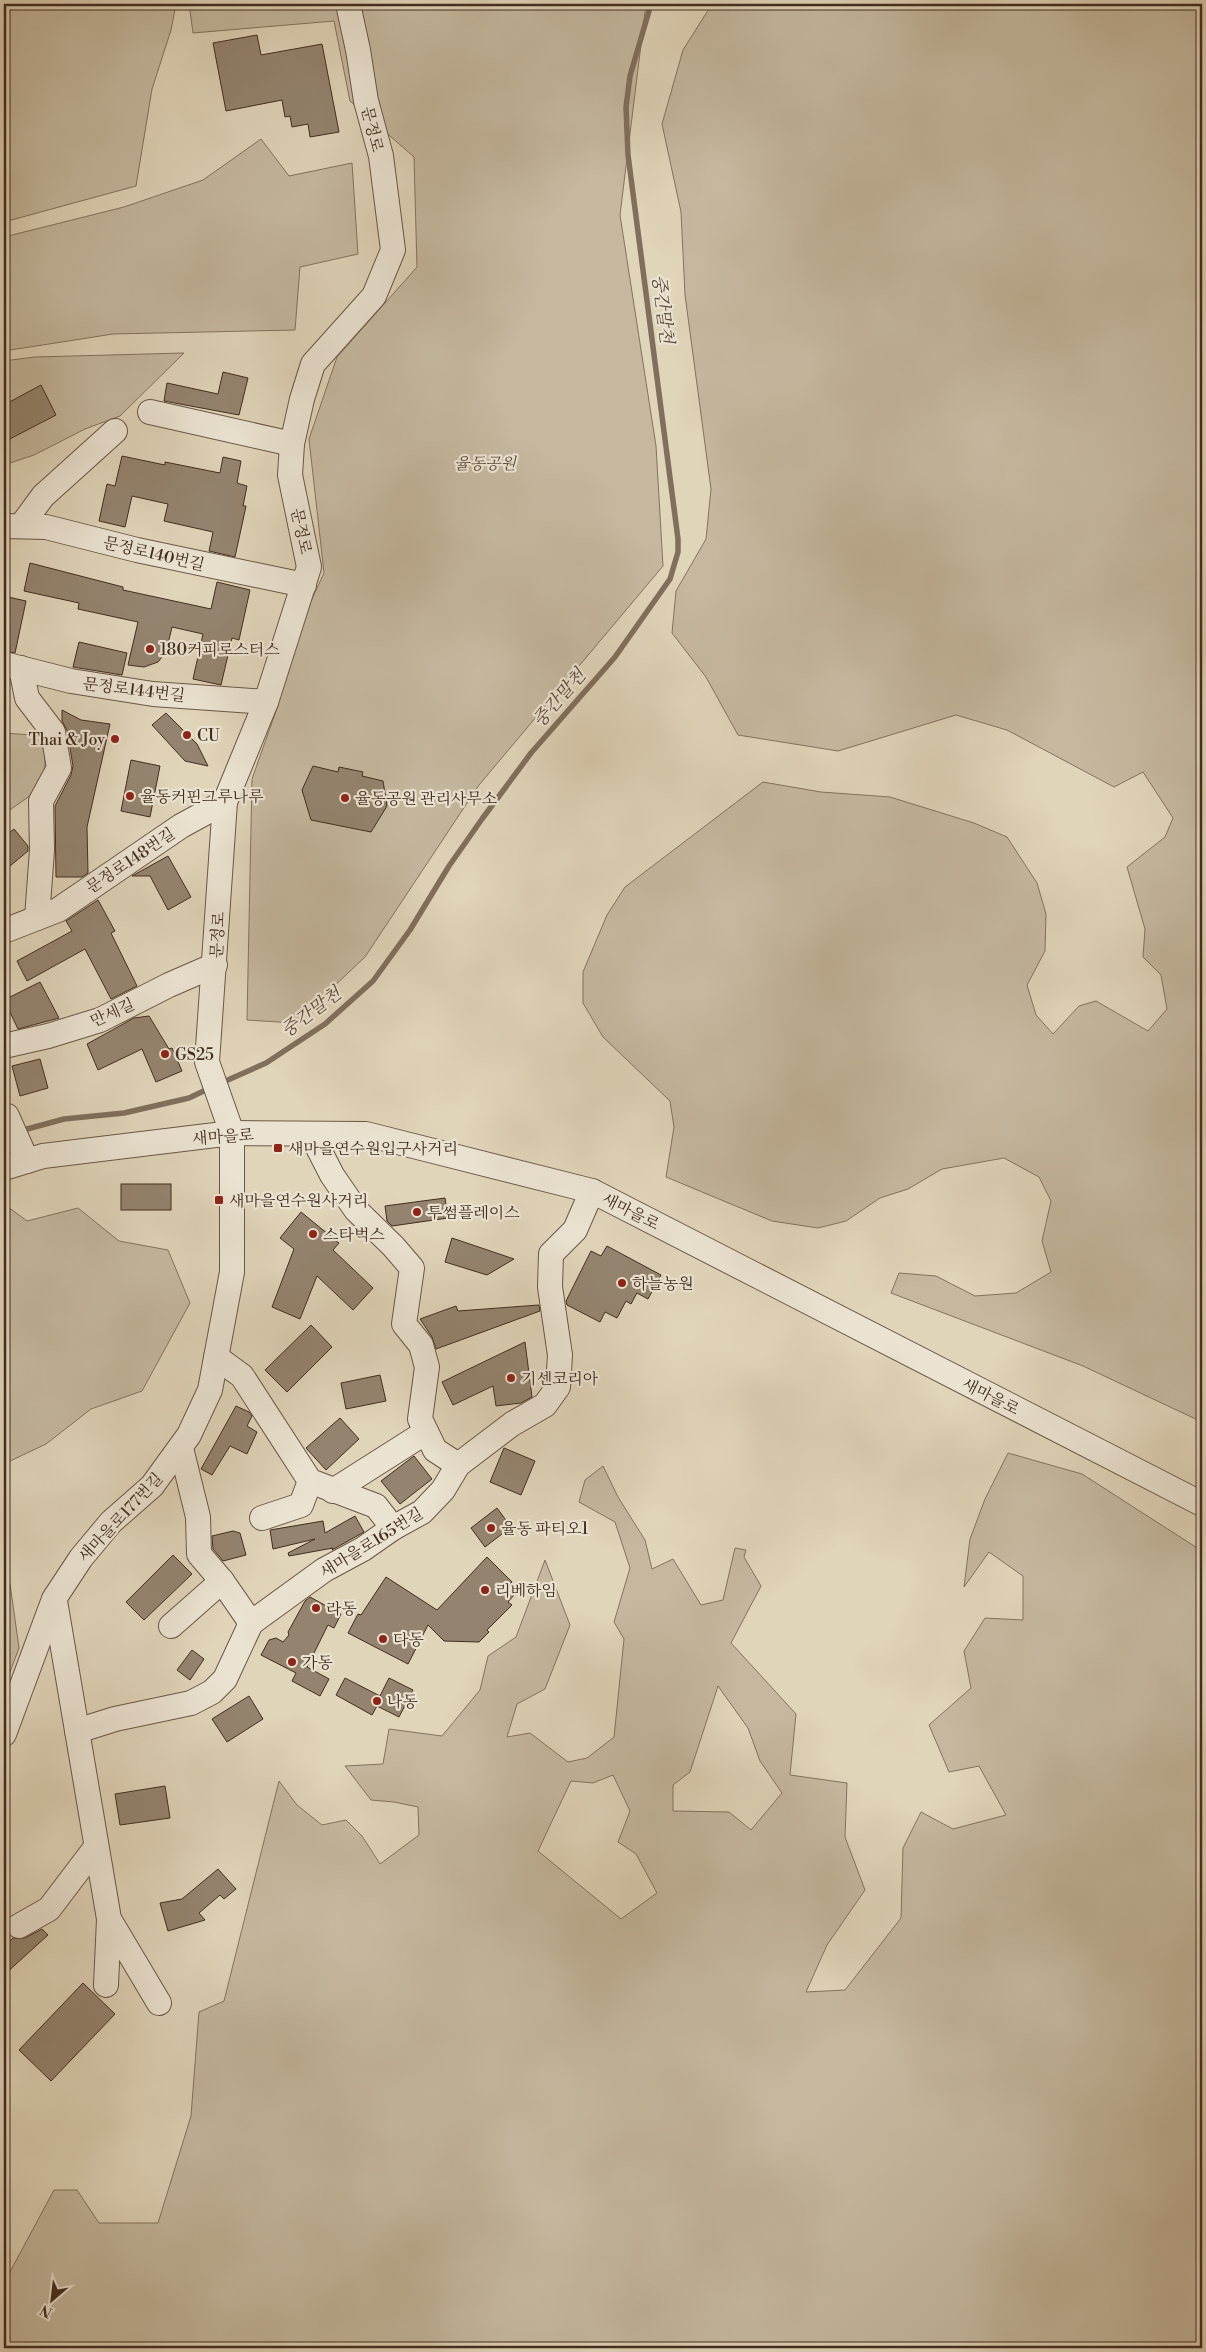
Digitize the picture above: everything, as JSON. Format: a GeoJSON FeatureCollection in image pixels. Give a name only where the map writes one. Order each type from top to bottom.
{"type":"FeatureCollection","features":[{"type":"Feature","properties":{"kind":"street","name":"문정로"},"geometry":{"type":"LineString","coordinates":[[232,1132],[206,1062],[215,965],[225,802],[266,702],[309,567],[290,475],[292,444],[302,399],[313,364],[374,296],[393,250],[381,156],[366,101],[348,4]]}},
{"type":"Feature","properties":{"kind":"street"},"geometry":{"type":"LineString","coordinates":[[150,412],[292,444]]}},
{"type":"Feature","properties":{"kind":"street"},"geometry":{"type":"LineString","coordinates":[[12,526],[115,431]]}},
{"type":"Feature","properties":{"kind":"street","name":"문정로140번길"},"geometry":{"type":"LineString","coordinates":[[12,526],[46,527],[137,550],[304,586]]}},
{"type":"Feature","properties":{"kind":"street"},"geometry":{"type":"LineString","coordinates":[[12,666],[27,698],[53,732],[59,768],[41,801],[42,850],[37,918]]}},
{"type":"Feature","properties":{"kind":"street","name":"문정로144번길"},"geometry":{"type":"LineString","coordinates":[[12,666],[71,681],[153,694],[266,702]]}},
{"type":"Feature","properties":{"kind":"street","name":"문정로148번길"},"geometry":{"type":"LineString","coordinates":[[4,931],[58,910],[181,826],[225,802]]}},
{"type":"Feature","properties":{"kind":"street","name":"만세길"},"geometry":{"type":"LineString","coordinates":[[4,1046],[48,1036],[100,1020],[169,985],[215,965]]}},
{"type":"Feature","properties":{"kind":"street"},"geometry":{"type":"LineString","coordinates":[[7,1118],[24,1153]]}},
{"type":"Feature","properties":{"kind":"street","name":"새마을로"},"geometry":{"type":"LineString","coordinates":[[4,1168],[24,1153],[43,1156],[232,1132],[366,1134],[592,1191],[1202,1504]]}},
{"type":"Feature","properties":{"kind":"street","name":"새마을로177번길"},"geometry":{"type":"LineString","coordinates":[[4,1734],[54,1599],[81,1558],[111,1522],[152,1486],[181,1448],[190,1435],[210,1390],[232,1272],[232,1132]]}},
{"type":"Feature","properties":{"kind":"street"},"geometry":{"type":"LineString","coordinates":[[311,1134],[332,1175],[356,1210],[393,1246],[412,1268],[404,1324],[421,1345],[427,1367],[420,1420],[435,1450],[458,1465]]}},
{"type":"Feature","properties":{"kind":"street","name":"새마을로165번길"},"geometry":{"type":"LineString","coordinates":[[77,1731],[115,1719],[191,1704],[212,1692],[225,1679],[251,1623],[324,1570],[363,1549],[393,1528],[422,1512],[443,1490],[458,1465],[512,1424],[544,1405],[558,1387],[560,1355],[550,1287],[551,1254],[575,1230],[592,1191]]}},
{"type":"Feature","properties":{"kind":"street"},"geometry":{"type":"LineString","coordinates":[[216,1357],[242,1376],[310,1481],[376,1506],[393,1528]]}},
{"type":"Feature","properties":{"kind":"street"},"geometry":{"type":"LineString","coordinates":[[333,1491],[426,1432]]}},
{"type":"Feature","properties":{"kind":"street"},"geometry":{"type":"LineString","coordinates":[[181,1448],[198,1517],[200,1554],[222,1581],[251,1623]]}},
{"type":"Feature","properties":{"kind":"street"},"geometry":{"type":"LineString","coordinates":[[262,1518],[301,1505],[310,1481]]}},
{"type":"Feature","properties":{"kind":"street"},"geometry":{"type":"LineString","coordinates":[[171,1626],[222,1581]]}},
{"type":"Feature","properties":{"kind":"street"},"geometry":{"type":"LineString","coordinates":[[54,1599],[109,1919],[106,1984]]}},
{"type":"Feature","properties":{"kind":"street"},"geometry":{"type":"LineString","coordinates":[[19,1926],[49,1909],[96,1847]]}},
{"type":"Feature","properties":{"kind":"street"},"geometry":{"type":"LineString","coordinates":[[109,1919],[159,2002]]}},
{"type":"Feature","properties":{"kind":"green space"},"geometry":{"type":"Polygon","coordinates":[[[4,4],[176,4],[171,30],[152,89],[136,186],[4,222],[4,4]]]}},
{"type":"Feature","properties":{"kind":"green space","name":"율동공원"},"geometry":{"type":"Polygon","coordinates":[[[189,4],[646,4],[620,215],[656,446],[663,566],[479,785],[365,957],[295,1023],[247,1020],[252,779],[276,711],[285,657],[324,573],[309,439],[337,357],[417,267],[414,157],[350,101],[334,21],[193,33],[189,4]]]}},
{"type":"Feature","properties":{"kind":"green space"},"geometry":{"type":"Polygon","coordinates":[[[712,4],[1202,4],[1202,1422],[1083,1366],[891,1293],[899,1273],[936,1276],[975,1296],[1016,1293],[1051,1272],[1042,1241],[1051,1201],[1039,1177],[1004,1158],[942,1169],[908,1189],[880,1198],[846,1221],[818,1228],[772,1221],[666,1177],[674,1127],[670,1101],[603,1037],[583,1003],[583,972],[607,915],[625,887],[763,782],[821,792],[890,797],[974,823],[1007,837],[1037,883],[1046,914],[1045,951],[1027,985],[1036,1015],[1053,1034],[1079,1006],[1096,1001],[1148,1031],[1167,1009],[1161,975],[1143,957],[1145,929],[1127,867],[1165,837],[1173,818],[1143,772],[1114,787],[1007,730],[956,715],[838,751],[738,735],[706,677],[672,633],[676,591],[706,539],[711,489],[685,295],[681,212],[662,124],[683,50],[712,4]]]}},
{"type":"Feature","properties":{"kind":"green space"},"geometry":{"type":"Polygon","coordinates":[[[261,139],[289,176],[352,163],[358,254],[300,267],[295,330],[113,334],[4,351],[4,237],[124,207],[203,180],[261,139]]]}},
{"type":"Feature","properties":{"kind":"green space"},"geometry":{"type":"Polygon","coordinates":[[[184,353],[120,416],[85,429],[34,455],[4,465],[4,361],[35,357],[184,353]]]}},
{"type":"Feature","properties":{"kind":"green space"},"geometry":{"type":"Polygon","coordinates":[[[4,733],[45,736],[45,769],[31,795],[4,814],[4,733]]]}},
{"type":"Feature","properties":{"kind":"green space"},"geometry":{"type":"Polygon","coordinates":[[[4,1204],[27,1221],[78,1208],[119,1241],[168,1250],[190,1303],[142,1391],[91,1409],[46,1444],[8,1462],[4,1519],[4,1204]]]}},
{"type":"Feature","properties":{"kind":"green space"},"geometry":{"type":"Polygon","coordinates":[[[1008,1453],[1082,1474],[1202,1551],[1202,2348],[4,2348],[4,2283],[54,2190],[77,2190],[99,2223],[158,2223],[191,2116],[199,2012],[224,2001],[279,1781],[297,1805],[322,1825],[346,1820],[362,1836],[380,1864],[419,1835],[418,1807],[371,1800],[345,1766],[383,1764],[389,1729],[442,1736],[480,1690],[488,1656],[516,1637],[545,1560],[570,1625],[545,1689],[517,1704],[507,1737],[530,1733],[568,1762],[587,1758],[614,1737],[624,1639],[614,1622],[630,1568],[615,1522],[579,1502],[585,1480],[603,1466],[618,1497],[645,1540],[652,1569],[673,1559],[701,1605],[723,1600],[735,1548],[746,1550],[744,1557],[761,1586],[731,1643],[796,1714],[790,1775],[847,1783],[845,1837],[865,1890],[827,1945],[806,1992],[845,1990],[901,1918],[903,1848],[921,1812],[953,1829],[1006,1815],[979,1766],[949,1772],[929,1725],[971,1688],[964,1651],[985,1618],[1023,1620],[1023,1576],[989,1552],[964,1587],[970,1539],[985,1499],[1008,1453]],[[718,1686],[690,1772],[673,1785],[673,1811],[729,1812],[751,1830],[782,1793],[760,1761],[748,1728],[718,1686]],[[613,1775],[593,1783],[571,1781],[538,1851],[621,1919],[657,1893],[636,1854],[618,1842],[630,1811],[613,1775]]]}},
{"type":"Feature","properties":{"kind":"green space"},"geometry":{"type":"Polygon","coordinates":[[[4,1541],[19,1648],[4,1688],[4,1541]]]}},
{"type":"Feature","properties":{"kind":"building"},"geometry":{"type":"Polygon","coordinates":[[[257,35],[261,55],[322,44],[339,132],[310,137],[308,124],[292,127],[290,116],[285,117],[282,100],[226,111],[213,43],[257,35]]]}},
{"type":"Feature","properties":{"kind":"building"},"geometry":{"type":"Polygon","coordinates":[[[223,372],[248,378],[239,415],[164,401],[167,383],[218,394],[223,372]]]}},
{"type":"Feature","properties":{"kind":"building"},"geometry":{"type":"Polygon","coordinates":[[[41,385],[56,415],[4,442],[4,405],[41,385]]]}},
{"type":"Feature","properties":{"kind":"building"},"geometry":{"type":"Polygon","coordinates":[[[122,456],[165,465],[165,462],[220,473],[223,457],[241,461],[237,483],[247,486],[243,506],[246,506],[235,557],[209,551],[213,532],[164,521],[168,504],[132,496],[125,527],[99,521],[107,484],[115,486],[122,456]]]}},
{"type":"Feature","properties":{"kind":"building"},"geometry":{"type":"Polygon","coordinates":[[[30,563],[123,587],[123,590],[211,609],[217,582],[250,590],[239,640],[232,638],[221,685],[193,679],[203,634],[172,627],[166,652],[158,662],[144,667],[128,665],[138,622],[78,609],[79,603],[24,591],[30,563]]]}},
{"type":"Feature","properties":{"kind":"building"},"geometry":{"type":"Polygon","coordinates":[[[4,596],[26,601],[15,653],[4,651],[4,596]]]}},
{"type":"Feature","properties":{"kind":"building"},"geometry":{"type":"Polygon","coordinates":[[[79,642],[127,653],[122,675],[73,667],[79,642]]]}},
{"type":"Feature","properties":{"kind":"building"},"geometry":{"type":"Polygon","coordinates":[[[62,710],[81,720],[110,724],[87,827],[88,873],[82,877],[56,877],[55,806],[71,775],[73,766],[67,730],[62,721],[62,710]]]}},
{"type":"Feature","properties":{"kind":"building"},"geometry":{"type":"Polygon","coordinates":[[[166,713],[197,744],[208,766],[185,761],[152,725],[166,713]]]}},
{"type":"Feature","properties":{"kind":"building"},"geometry":{"type":"Polygon","coordinates":[[[131,760],[160,766],[150,817],[121,811],[131,760]]]}},
{"type":"Feature","properties":{"kind":"building","name":"율동공원 관리사무소"},"geometry":{"type":"Polygon","coordinates":[[[313,766],[338,772],[339,767],[363,772],[362,776],[383,781],[387,806],[371,832],[311,820],[302,790],[313,766]]]}},
{"type":"Feature","properties":{"kind":"building"},"geometry":{"type":"Polygon","coordinates":[[[14,829],[28,846],[28,851],[4,871],[4,837],[14,829]]]}},
{"type":"Feature","properties":{"kind":"building"},"geometry":{"type":"Polygon","coordinates":[[[168,856],[191,897],[168,910],[150,876],[132,876],[168,856]]]}},
{"type":"Feature","properties":{"kind":"building"},"geometry":{"type":"Polygon","coordinates":[[[98,900],[115,931],[111,933],[137,986],[111,999],[85,949],[27,981],[17,961],[72,931],[66,921],[98,900]]]}},
{"type":"Feature","properties":{"kind":"building"},"geometry":{"type":"Polygon","coordinates":[[[40,982],[59,1018],[18,1029],[4,1000],[40,982]]]}},
{"type":"Feature","properties":{"kind":"building"},"geometry":{"type":"Polygon","coordinates":[[[149,1016],[169,1049],[172,1048],[182,1071],[156,1082],[142,1049],[98,1070],[87,1044],[134,1018],[149,1016]]]}},
{"type":"Feature","properties":{"kind":"building"},"geometry":{"type":"Polygon","coordinates":[[[40,1059],[48,1088],[20,1096],[12,1066],[40,1059]]]}},
{"type":"Feature","properties":{"kind":"building"},"geometry":{"type":"Polygon","coordinates":[[[121,1184],[171,1184],[171,1210],[121,1210],[121,1184]]]}},
{"type":"Feature","properties":{"kind":"building","name":"투썸플레이스"},"geometry":{"type":"Polygon","coordinates":[[[445,1198],[448,1218],[392,1226],[387,1221],[385,1206],[445,1198]]]}},
{"type":"Feature","properties":{"kind":"building"},"geometry":{"type":"Polygon","coordinates":[[[301,1212],[339,1243],[333,1250],[373,1288],[353,1310],[317,1276],[300,1319],[272,1307],[294,1249],[280,1238],[301,1212]]]}},
{"type":"Feature","properties":{"kind":"building"},"geometry":{"type":"Polygon","coordinates":[[[452,1238],[514,1259],[487,1275],[445,1262],[452,1238]]]}},
{"type":"Feature","properties":{"kind":"building","name":"하늘농원"},"geometry":{"type":"Polygon","coordinates":[[[607,1246],[661,1275],[648,1299],[637,1293],[631,1304],[626,1301],[617,1318],[605,1312],[600,1322],[567,1305],[566,1301],[591,1251],[601,1256],[607,1246]]]}},
{"type":"Feature","properties":{"kind":"building"},"geometry":{"type":"Polygon","coordinates":[[[539,1305],[540,1311],[436,1349],[432,1337],[420,1319],[456,1306],[458,1311],[539,1305]]]}},
{"type":"Feature","properties":{"kind":"building"},"geometry":{"type":"Polygon","coordinates":[[[311,1325],[332,1347],[287,1392],[265,1370],[311,1325]]]}},
{"type":"Feature","properties":{"kind":"building"},"geometry":{"type":"Polygon","coordinates":[[[525,1342],[532,1397],[521,1403],[496,1406],[493,1386],[453,1405],[442,1382],[525,1342]]]}},
{"type":"Feature","properties":{"kind":"building"},"geometry":{"type":"Polygon","coordinates":[[[380,1375],[386,1401],[346,1409],[341,1383],[380,1375]]]}},
{"type":"Feature","properties":{"kind":"building"},"geometry":{"type":"Polygon","coordinates":[[[236,1406],[249,1412],[252,1416],[247,1426],[257,1432],[247,1454],[230,1446],[212,1475],[201,1469],[236,1406]]]}},
{"type":"Feature","properties":{"kind":"building"},"geometry":{"type":"Polygon","coordinates":[[[340,1418],[359,1439],[326,1470],[306,1448],[340,1418]]]}},
{"type":"Feature","properties":{"kind":"building"},"geometry":{"type":"Polygon","coordinates":[[[504,1448],[535,1461],[521,1495],[490,1482],[504,1448]]]}},
{"type":"Feature","properties":{"kind":"building"},"geometry":{"type":"Polygon","coordinates":[[[414,1456],[432,1479],[400,1504],[381,1481],[414,1456]]]}},
{"type":"Feature","properties":{"kind":"building","name":"율동 파티오1"},"geometry":{"type":"Polygon","coordinates":[[[497,1508],[511,1527],[485,1547],[471,1528],[497,1508]]]}},
{"type":"Feature","properties":{"kind":"building"},"geometry":{"type":"Polygon","coordinates":[[[355,1516],[364,1532],[332,1550],[333,1548],[289,1556],[288,1553],[315,1539],[273,1549],[270,1530],[323,1521],[325,1533],[355,1516]]]}},
{"type":"Feature","properties":{"kind":"building"},"geometry":{"type":"Polygon","coordinates":[[[233,1531],[240,1533],[246,1555],[223,1561],[213,1549],[212,1536],[233,1531]]]}},
{"type":"Feature","properties":{"kind":"building"},"geometry":{"type":"Polygon","coordinates":[[[173,1555],[192,1574],[144,1620],[126,1602],[173,1555]]]}},
{"type":"Feature","properties":{"kind":"building"},"geometry":{"type":"Polygon","coordinates":[[[487,1557],[512,1582],[507,1588],[514,1595],[508,1602],[512,1605],[487,1630],[489,1632],[479,1642],[444,1641],[428,1625],[408,1664],[348,1633],[358,1614],[361,1615],[386,1577],[437,1610],[487,1557]]]}},
{"type":"Feature","properties":{"kind":"building"},"geometry":{"type":"Polygon","coordinates":[[[310,1597],[341,1614],[334,1628],[328,1625],[307,1667],[329,1679],[320,1696],[292,1681],[296,1673],[261,1655],[269,1640],[276,1638],[283,1642],[289,1635],[288,1632],[305,1601],[310,1597]]]}},
{"type":"Feature","properties":{"kind":"building"},"geometry":{"type":"Polygon","coordinates":[[[192,1650],[204,1659],[190,1680],[177,1670],[192,1650]]]}},
{"type":"Feature","properties":{"kind":"building","name":"나동"},"geometry":{"type":"Polygon","coordinates":[[[345,1678],[380,1696],[389,1678],[413,1690],[399,1717],[377,1706],[372,1715],[336,1695],[345,1678]]]}},
{"type":"Feature","properties":{"kind":"building"},"geometry":{"type":"Polygon","coordinates":[[[249,1696],[263,1719],[227,1742],[212,1719],[249,1696]]]}},
{"type":"Feature","properties":{"kind":"building"},"geometry":{"type":"Polygon","coordinates":[[[165,1786],[170,1818],[120,1825],[115,1794],[165,1786]]]}},
{"type":"Feature","properties":{"kind":"building"},"geometry":{"type":"Polygon","coordinates":[[[218,1869],[236,1889],[224,1899],[220,1895],[199,1913],[205,1920],[168,1931],[160,1903],[182,1899],[218,1869]]]}},
{"type":"Feature","properties":{"kind":"building"},"geometry":{"type":"Polygon","coordinates":[[[42,1929],[48,1935],[4,1975],[4,1947],[13,1938],[25,1938],[42,1929]]]}},
{"type":"Feature","properties":{"kind":"building"},"geometry":{"type":"Polygon","coordinates":[[[83,1983],[115,2014],[51,2081],[19,2050],[83,1983]]]}},
{"type":"Feature","properties":{"kind":"waterway","name":"중간말천"},"geometry":{"type":"LineString","coordinates":[[221,1083],[266,1063],[325,1024],[373,981],[410,930],[449,866],[482,819],[531,753],[615,657],[670,579],[678,552],[678,539],[628,155],[626,107],[630,76],[651,4]]}},
{"type":"Feature","properties":{"kind":"waterway","name":"중간말천"},"geometry":{"type":"LineString","coordinates":[[20,1131],[64,1119],[124,1113],[189,1098],[210,1088]]}},
{"type":"Feature","properties":{"kind":"place","name":"180커피로스터스"},"geometry":{"type":"Point","coordinates":[150,649]}},
{"type":"Feature","properties":{"kind":"place","name":"CU"},"geometry":{"type":"Point","coordinates":[187,735]}},
{"type":"Feature","properties":{"kind":"place","name":"Thai & Joy"},"geometry":{"type":"Point","coordinates":[115,739]}},
{"type":"Feature","properties":{"kind":"place","name":"율동커핀그루나루"},"geometry":{"type":"Point","coordinates":[130,796]}},
{"type":"Feature","properties":{"kind":"place","name":"율동공원 관리사무소"},"geometry":{"type":"Point","coordinates":[345,798]}},
{"type":"Feature","properties":{"kind":"place","name":"GS25"},"geometry":{"type":"Point","coordinates":[165,1054]}},
{"type":"Feature","properties":{"kind":"place","name":"새마을연수원입구사거리"},"geometry":{"type":"Point","coordinates":[278,1148]}},
{"type":"Feature","properties":{"kind":"place","name":"새마을연수원사거리"},"geometry":{"type":"Point","coordinates":[219,1200]}},
{"type":"Feature","properties":{"kind":"place","name":"투썸플레이스"},"geometry":{"type":"Point","coordinates":[417,1212]}},
{"type":"Feature","properties":{"kind":"place","name":"스타벅스"},"geometry":{"type":"Point","coordinates":[313,1234]}},
{"type":"Feature","properties":{"kind":"place","name":"하늘농원"},"geometry":{"type":"Point","coordinates":[622,1283]}},
{"type":"Feature","properties":{"kind":"place","name":"기센코리아"},"geometry":{"type":"Point","coordinates":[511,1378]}},
{"type":"Feature","properties":{"kind":"place","name":"율동 파티오1"},"geometry":{"type":"Point","coordinates":[491,1528]}},
{"type":"Feature","properties":{"kind":"place","name":"리베하임"},"geometry":{"type":"Point","coordinates":[485,1590]}},
{"type":"Feature","properties":{"kind":"place","name":"라동"},"geometry":{"type":"Point","coordinates":[316,1608]}},
{"type":"Feature","properties":{"kind":"place","name":"다동"},"geometry":{"type":"Point","coordinates":[383,1639]}},
{"type":"Feature","properties":{"kind":"place","name":"가동"},"geometry":{"type":"Point","coordinates":[292,1662]}},
{"type":"Feature","properties":{"kind":"place","name":"나동"},"geometry":{"type":"Point","coordinates":[377,1701]}}]}
